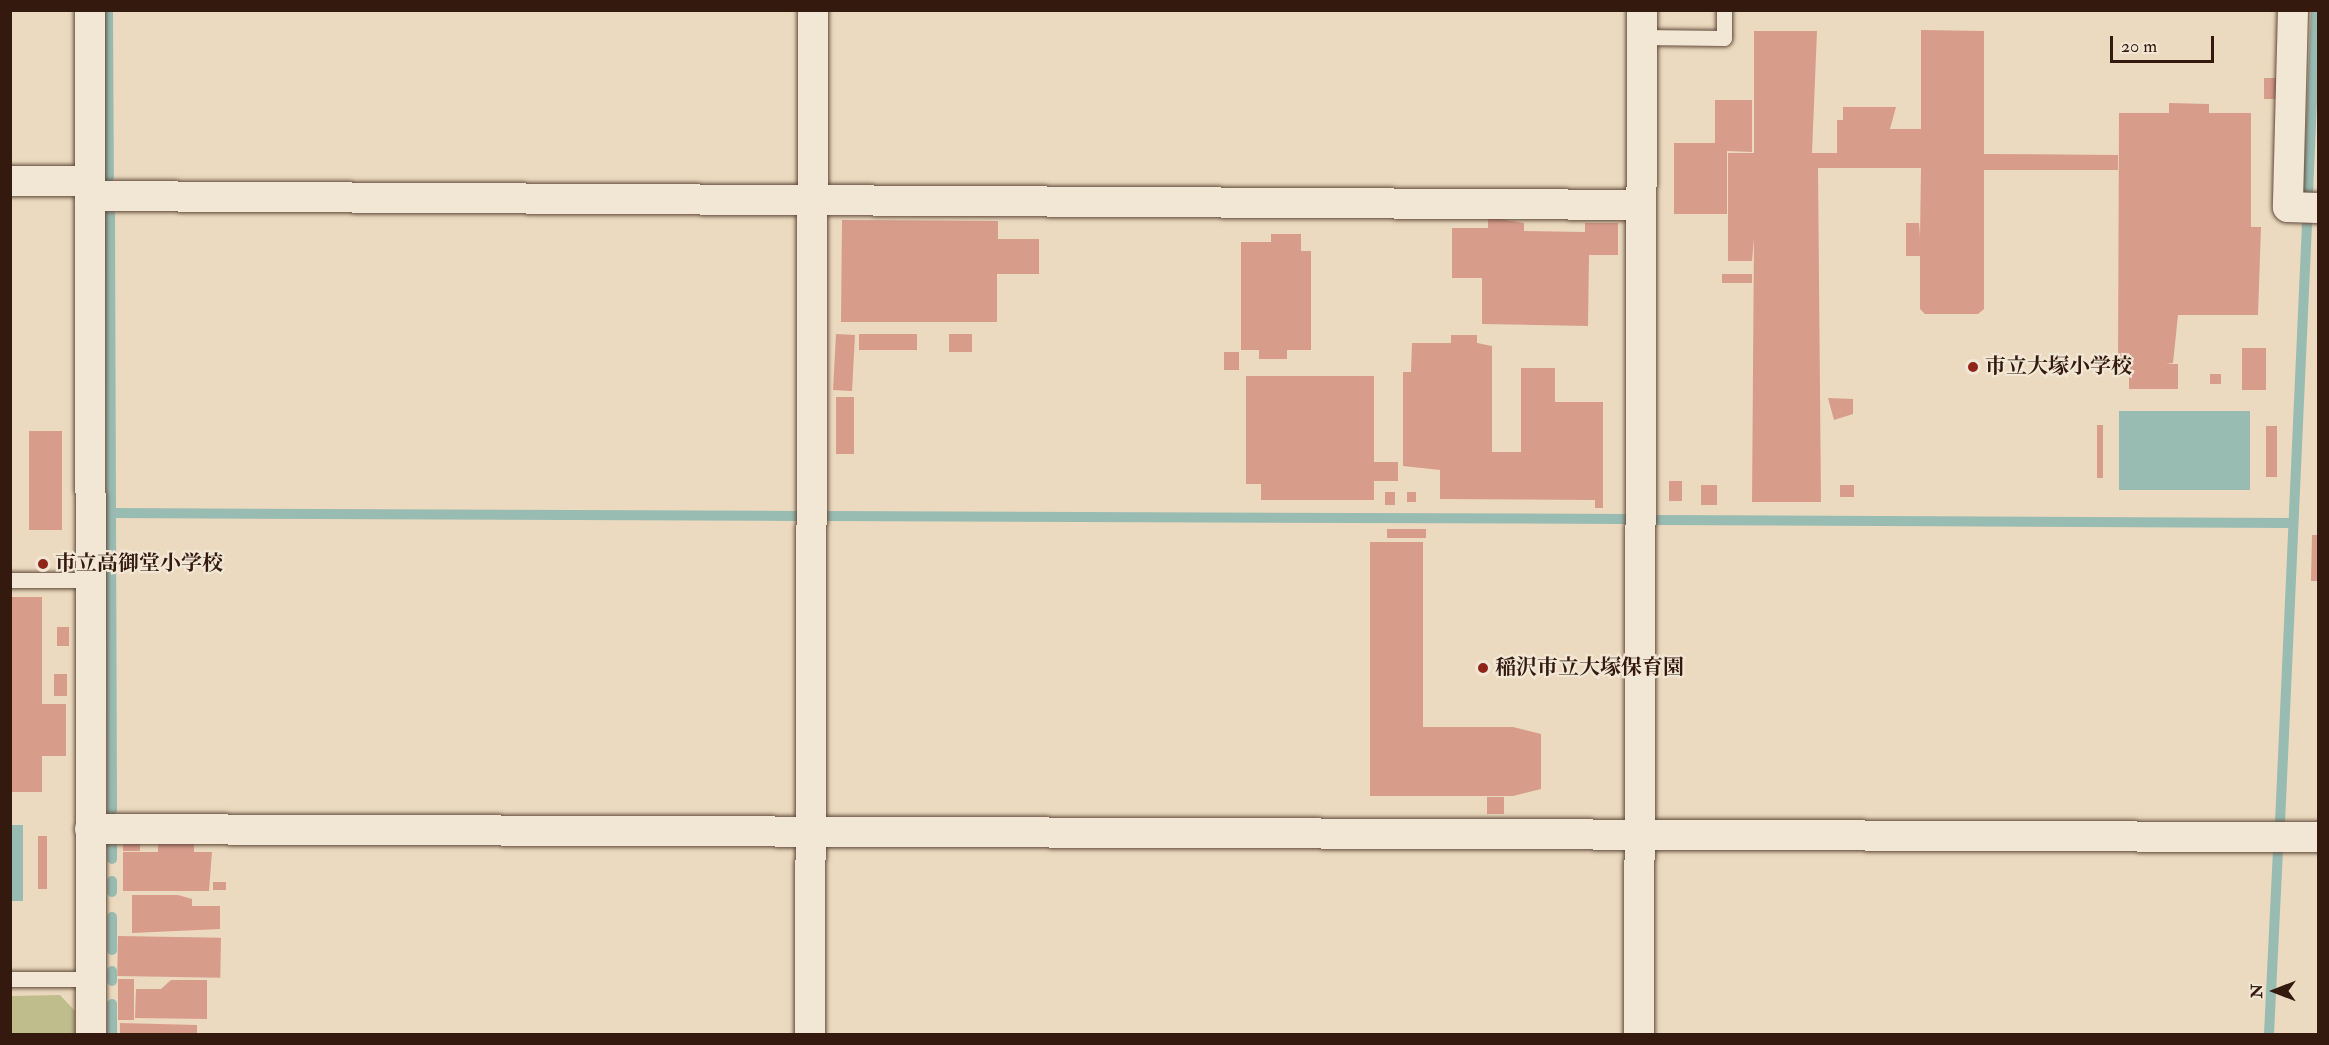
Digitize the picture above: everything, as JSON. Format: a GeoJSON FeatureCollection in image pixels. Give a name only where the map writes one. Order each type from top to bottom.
{"type":"FeatureCollection","features":[{"type":"Feature","properties":{"kind":"street"},"geometry":{"type":"LineString","coordinates":[[90,10],[91,1035]]}},
{"type":"Feature","properties":{"kind":"street"},"geometry":{"type":"LineString","coordinates":[[810,1035],[813,10]]}},
{"type":"Feature","properties":{"kind":"street"},"geometry":{"type":"LineString","coordinates":[[2293,10],[2288,207],[2319,208]]}},
{"type":"Feature","properties":{"kind":"street"},"geometry":{"type":"LineString","coordinates":[[1639,1035],[1642,24]]}},
{"type":"Feature","properties":{"kind":"street"},"geometry":{"type":"LineString","coordinates":[[10,181],[90,188],[814,201],[1641,206]]}},
{"type":"Feature","properties":{"kind":"street"},"geometry":{"type":"LineString","coordinates":[[90,829],[2319,837]]}},
{"type":"Feature","properties":{"kind":"lane"},"geometry":{"type":"LineString","coordinates":[[1642,24],[1724,38],[1724,10]]}},
{"type":"Feature","properties":{"kind":"lane"},"geometry":{"type":"LineString","coordinates":[[10,580],[90,580]]}},
{"type":"Feature","properties":{"kind":"lane"},"geometry":{"type":"LineString","coordinates":[[10,979],[91,979]]}},
{"type":"Feature","properties":{"kind":"shaded area"},"geometry":{"type":"Polygon","coordinates":[[[60,995],[75,1011],[75,1034],[11,1034],[11,996],[60,995]]]}},
{"type":"Feature","properties":{"kind":"water"},"geometry":{"type":"Polygon","coordinates":[[[2119,411],[2250,411],[2250,490],[2119,490],[2119,411]]]}},
{"type":"Feature","properties":{"kind":"water"},"geometry":{"type":"Polygon","coordinates":[[[10,825],[23,825],[23,901],[10,901],[10,825]]]}},
{"type":"Feature","properties":{"kind":"building"},"geometry":{"type":"Polygon","coordinates":[[[1921,30],[1984,31],[1984,154],[2118,155],[2118,170],[1984,170],[1984,309],[1978,314],[1925,314],[1920,309],[1920,256],[1906,256],[1906,223],[1919,223],[1920,237],[1921,168],[1818,168],[1821,502],[1752,502],[1754,238],[1752,261],[1728,261],[1728,153],[1754,153],[1754,31],[1817,31],[1812,153],[1837,153],[1837,120],[1843,120],[1843,107],[1896,107],[1890,129],[1921,129],[1921,30]]]}},
{"type":"Feature","properties":{"kind":"building"},"geometry":{"type":"Polygon","coordinates":[[[2264,78],[2277,78],[2277,99],[2264,99],[2264,78]]]}},
{"type":"Feature","properties":{"kind":"building"},"geometry":{"type":"Polygon","coordinates":[[[1715,100],[1752,100],[1752,152],[1727,151],[1727,214],[1674,214],[1674,143],[1715,143],[1715,100]]]}},
{"type":"Feature","properties":{"kind":"building"},"geometry":{"type":"Polygon","coordinates":[[[2169,103],[2209,104],[2209,113],[2251,113],[2251,227],[2261,227],[2258,315],[2178,315],[2173,363],[2166,364],[2178,364],[2178,389],[2129,389],[2129,363],[2118,363],[2119,113],[2169,113],[2169,103]]]}},
{"type":"Feature","properties":{"kind":"building"},"geometry":{"type":"Polygon","coordinates":[[[1488,217],[1524,223],[1524,231],[1585,232],[1585,223],[1618,223],[1618,255],[1589,255],[1588,326],[1482,324],[1482,278],[1452,278],[1452,228],[1488,228],[1488,217]]]}},
{"type":"Feature","properties":{"kind":"building"},"geometry":{"type":"Polygon","coordinates":[[[842,220],[998,221],[998,239],[1039,239],[1039,274],[997,274],[997,322],[841,322],[842,220]]]}},
{"type":"Feature","properties":{"kind":"building"},"geometry":{"type":"Polygon","coordinates":[[[1271,234],[1301,234],[1301,251],[1311,251],[1311,350],[1287,350],[1287,359],[1259,359],[1259,350],[1241,350],[1241,242],[1271,242],[1271,234]]]}},
{"type":"Feature","properties":{"kind":"building"},"geometry":{"type":"Polygon","coordinates":[[[1722,274],[1752,274],[1752,283],[1722,283],[1722,274]]]}},
{"type":"Feature","properties":{"kind":"building"},"geometry":{"type":"Polygon","coordinates":[[[836,334],[855,335],[852,391],[833,390],[836,334]]]}},
{"type":"Feature","properties":{"kind":"building"},"geometry":{"type":"Polygon","coordinates":[[[859,334],[917,334],[917,350],[859,350],[859,334]]]}},
{"type":"Feature","properties":{"kind":"building"},"geometry":{"type":"Polygon","coordinates":[[[949,334],[972,334],[972,352],[949,352],[949,334]]]}},
{"type":"Feature","properties":{"kind":"building"},"geometry":{"type":"Polygon","coordinates":[[[1451,335],[1477,335],[1477,343],[1492,346],[1492,452],[1521,452],[1521,368],[1555,368],[1555,402],[1603,402],[1603,508],[1595,508],[1595,500],[1440,499],[1440,470],[1403,466],[1403,372],[1411,372],[1412,343],[1451,343],[1451,335]]]}},
{"type":"Feature","properties":{"kind":"building"},"geometry":{"type":"Polygon","coordinates":[[[2242,348],[2266,348],[2266,390],[2242,390],[2242,348]]]}},
{"type":"Feature","properties":{"kind":"building"},"geometry":{"type":"Polygon","coordinates":[[[1224,352],[1239,352],[1239,370],[1224,370],[1224,352]]]}},
{"type":"Feature","properties":{"kind":"building"},"geometry":{"type":"Polygon","coordinates":[[[2210,374],[2221,374],[2221,384],[2210,384],[2210,374]]]}},
{"type":"Feature","properties":{"kind":"building"},"geometry":{"type":"Polygon","coordinates":[[[1246,376],[1374,376],[1374,462],[1398,462],[1398,481],[1374,481],[1374,500],[1261,500],[1261,484],[1246,484],[1246,376]]]}},
{"type":"Feature","properties":{"kind":"building"},"geometry":{"type":"Polygon","coordinates":[[[836,397],[854,397],[854,454],[836,454],[836,397]]]}},
{"type":"Feature","properties":{"kind":"building"},"geometry":{"type":"Polygon","coordinates":[[[1828,398],[1853,399],[1853,414],[1834,420],[1828,398]]]}},
{"type":"Feature","properties":{"kind":"building"},"geometry":{"type":"Polygon","coordinates":[[[2097,425],[2103,425],[2103,478],[2097,478],[2097,425]]]}},
{"type":"Feature","properties":{"kind":"building"},"geometry":{"type":"Polygon","coordinates":[[[2266,426],[2277,426],[2277,477],[2266,477],[2266,426]]]}},
{"type":"Feature","properties":{"kind":"building"},"geometry":{"type":"Polygon","coordinates":[[[29,431],[62,431],[62,530],[29,530],[29,431]]]}},
{"type":"Feature","properties":{"kind":"building"},"geometry":{"type":"Polygon","coordinates":[[[1669,481],[1682,481],[1682,501],[1669,501],[1669,481]]]}},
{"type":"Feature","properties":{"kind":"building"},"geometry":{"type":"Polygon","coordinates":[[[1701,485],[1717,485],[1717,505],[1701,505],[1701,485]]]}},
{"type":"Feature","properties":{"kind":"building"},"geometry":{"type":"Polygon","coordinates":[[[1840,485],[1854,485],[1854,497],[1840,497],[1840,485]]]}},
{"type":"Feature","properties":{"kind":"building"},"geometry":{"type":"Polygon","coordinates":[[[1385,492],[1395,492],[1395,505],[1385,505],[1385,492]]]}},
{"type":"Feature","properties":{"kind":"building"},"geometry":{"type":"Polygon","coordinates":[[[1407,492],[1416,492],[1416,502],[1407,502],[1407,492]]]}},
{"type":"Feature","properties":{"kind":"building"},"geometry":{"type":"Polygon","coordinates":[[[1387,529],[1426,529],[1426,538],[1387,538],[1387,529]]]}},
{"type":"Feature","properties":{"kind":"building"},"geometry":{"type":"Polygon","coordinates":[[[2312,535],[2318,535],[2318,581],[2311,581],[2312,535]]]}},
{"type":"Feature","properties":{"kind":"building"},"geometry":{"type":"Polygon","coordinates":[[[1370,542],[1423,542],[1423,727],[1513,727],[1541,734],[1541,789],[1513,796],[1370,796],[1370,542]]]}},
{"type":"Feature","properties":{"kind":"building"},"geometry":{"type":"Polygon","coordinates":[[[10,597],[42,597],[42,704],[66,704],[66,756],[42,756],[42,792],[10,792],[10,597]]]}},
{"type":"Feature","properties":{"kind":"building"},"geometry":{"type":"Polygon","coordinates":[[[57,627],[69,627],[69,646],[57,646],[57,627]]]}},
{"type":"Feature","properties":{"kind":"building"},"geometry":{"type":"Polygon","coordinates":[[[54,674],[67,674],[67,696],[54,696],[54,674]]]}},
{"type":"Feature","properties":{"kind":"building"},"geometry":{"type":"Polygon","coordinates":[[[1487,797],[1504,797],[1504,814],[1487,814],[1487,797]]]}},
{"type":"Feature","properties":{"kind":"building"},"geometry":{"type":"Polygon","coordinates":[[[38,836],[47,836],[47,889],[38,889],[38,836]]]}},
{"type":"Feature","properties":{"kind":"building"},"geometry":{"type":"Polygon","coordinates":[[[123,842],[140,842],[140,851],[123,851],[123,842]]]}},
{"type":"Feature","properties":{"kind":"building"},"geometry":{"type":"Polygon","coordinates":[[[158,843],[194,843],[194,852],[212,852],[209,891],[123,891],[123,852],[158,852],[158,843]]]}},
{"type":"Feature","properties":{"kind":"building"},"geometry":{"type":"Polygon","coordinates":[[[213,882],[226,882],[226,890],[213,890],[213,882]]]}},
{"type":"Feature","properties":{"kind":"building"},"geometry":{"type":"Polygon","coordinates":[[[132,895],[178,895],[192,899],[192,906],[220,906],[220,929],[132,933],[132,895]]]}},
{"type":"Feature","properties":{"kind":"building"},"geometry":{"type":"Polygon","coordinates":[[[118,936],[221,938],[220,978],[117,976],[118,936]]]}},
{"type":"Feature","properties":{"kind":"building"},"geometry":{"type":"Polygon","coordinates":[[[118,979],[134,979],[134,1020],[118,1020],[118,979]]]}},
{"type":"Feature","properties":{"kind":"building"},"geometry":{"type":"Polygon","coordinates":[[[171,980],[207,980],[207,1019],[135,1018],[136,989],[161,989],[171,980]]]}},
{"type":"Feature","properties":{"kind":"building"},"geometry":{"type":"Polygon","coordinates":[[[120,1023],[197,1025],[197,1034],[120,1034],[120,1023]]]}},
{"type":"Feature","properties":{"kind":"waterway"},"geometry":{"type":"LineString","coordinates":[[108,10],[109,177]]}},
{"type":"Feature","properties":{"kind":"waterway"},"geometry":{"type":"LineString","coordinates":[[2308,193],[2316,10]]}},
{"type":"Feature","properties":{"kind":"waterway"},"geometry":{"type":"LineString","coordinates":[[110,214],[112,810]]}},
{"type":"Feature","properties":{"kind":"waterway"},"geometry":{"type":"LineString","coordinates":[[2280,823],[2307,224]]}},
{"type":"Feature","properties":{"kind":"waterway"},"geometry":{"type":"LineString","coordinates":[[110,513],[796,516]]}},
{"type":"Feature","properties":{"kind":"waterway"},"geometry":{"type":"LineString","coordinates":[[825,516],[1625,519]]}},
{"type":"Feature","properties":{"kind":"waterway"},"geometry":{"type":"LineString","coordinates":[[1656,520],[2293,523]]}},
{"type":"Feature","properties":{"kind":"waterway"},"geometry":{"type":"LineString","coordinates":[[112,846],[112,859]]}},
{"type":"Feature","properties":{"kind":"waterway"},"geometry":{"type":"LineString","coordinates":[[2269,1034],[2278,849]]}},
{"type":"Feature","properties":{"kind":"waterway"},"geometry":{"type":"LineString","coordinates":[[112,881],[112,892]]}},
{"type":"Feature","properties":{"kind":"waterway"},"geometry":{"type":"LineString","coordinates":[[112,917],[112,950]]}},
{"type":"Feature","properties":{"kind":"waterway"},"geometry":{"type":"LineString","coordinates":[[112,971],[112,981]]}},
{"type":"Feature","properties":{"kind":"waterway"},"geometry":{"type":"LineString","coordinates":[[112,1004],[112,1034]]}},
{"type":"Feature","properties":{"kind":"place","name":"市立大塚小学校"},"geometry":{"type":"Point","coordinates":[1973,367]}},
{"type":"Feature","properties":{"kind":"place","name":"市立高御堂小学校"},"geometry":{"type":"Point","coordinates":[43,564]}},
{"type":"Feature","properties":{"kind":"place","name":"稲沢市立大塚保育園"},"geometry":{"type":"Point","coordinates":[1483,668]}}]}
